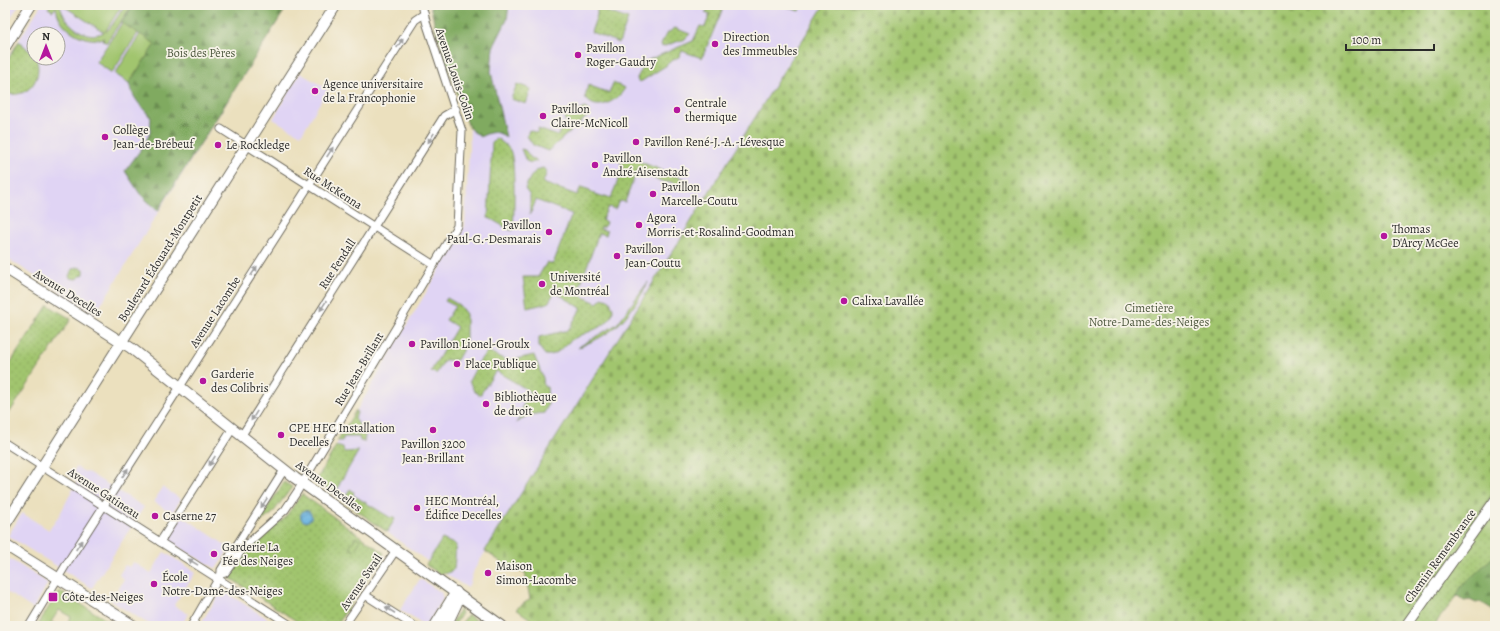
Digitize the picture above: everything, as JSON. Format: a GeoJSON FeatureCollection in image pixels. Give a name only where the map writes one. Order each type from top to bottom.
{"type":"FeatureCollection","features":[{"type":"Feature","properties":{"kind":"street"},"geometry":{"type":"LineString","coordinates":[[5,47],[31,5]]}},
{"type":"Feature","properties":{"kind":"street","name":"Boulevard Édouard-Montpetit"},"geometry":{"type":"LineString","coordinates":[[5,525],[336,5]]}},
{"type":"Feature","properties":{"kind":"street","name":"Avenue Louis-Colin"},"geometry":{"type":"LineString","coordinates":[[422,5],[439,63],[456,109],[463,136],[458,220],[455,230],[434,265]]}},
{"type":"Feature","properties":{"kind":"street","name":"Avenue Lacombe"},"geometry":{"type":"LineString","coordinates":[[29,626],[180,386],[415,20],[424,14]]}},
{"type":"Feature","properties":{"kind":"street","name":"Rue Fendall"},"geometry":{"type":"LineString","coordinates":[[242,435],[444,116],[456,109]]}},
{"type":"Feature","properties":{"kind":"street","name":"Rue McKenna"},"geometry":{"type":"LineString","coordinates":[[221,129],[434,265]]}},
{"type":"Feature","properties":{"kind":"street","name":"Rue Jean-Brillant"},"geometry":{"type":"LineString","coordinates":[[220,576],[225,573],[246,546],[285,510],[303,484],[434,265]]}},
{"type":"Feature","properties":{"kind":"street","name":"Avenue Decelles"},"geometry":{"type":"LineString","coordinates":[[5,268],[122,342],[180,386],[284,470],[456,592],[490,622],[502,626]]}},
{"type":"Feature","properties":{"kind":"street"},"geometry":{"type":"LineString","coordinates":[[160,542],[233,428]]}},
{"type":"Feature","properties":{"kind":"street","name":"Avenue Gatineau"},"geometry":{"type":"LineString","coordinates":[[5,443],[160,542],[220,576],[292,626]]}},
{"type":"Feature","properties":{"kind":"street"},"geometry":{"type":"LineString","coordinates":[[191,626],[220,576],[221,570],[284,470]]}},
{"type":"Feature","properties":{"kind":"street","name":"Chemin Remembrance"},"geometry":{"type":"LineString","coordinates":[[1406,626],[1495,501]]}},
{"type":"Feature","properties":{"kind":"street"},"geometry":{"type":"LineString","coordinates":[[247,529],[254,530],[268,525]]}},
{"type":"Feature","properties":{"kind":"street"},"geometry":{"type":"LineString","coordinates":[[5,545],[134,626]]}},
{"type":"Feature","properties":{"kind":"street","name":"Avenue Swail"},"geometry":{"type":"LineString","coordinates":[[344,626],[396,550]]}},
{"type":"Feature","properties":{"kind":"street"},"geometry":{"type":"LineString","coordinates":[[435,626],[456,592]]}},
{"type":"Feature","properties":{"kind":"street"},"geometry":{"type":"LineString","coordinates":[[446,626],[457,603],[456,592]]}},
{"type":"Feature","properties":{"kind":"street"},"geometry":{"type":"LineString","coordinates":[[365,594],[414,626]]}},
{"type":"Feature","properties":{"kind":"shaded area"},"geometry":{"type":"Polygon","coordinates":[[[5,5],[19,5],[5,26],[5,5]]]}},
{"type":"Feature","properties":{"kind":"shaded area","name":"Collège Jean-de-Brébeuf"},"geometry":{"type":"Polygon","coordinates":[[[41,5],[288,5],[95,314],[5,257],[5,62],[26,29],[26,66],[66,66],[66,26],[28,26],[41,5]]]}},
{"type":"Feature","properties":{"kind":"shaded area","name":"Université de Montréal"},"geometry":{"type":"Polygon","coordinates":[[[429,5],[824,5],[474,570],[468,588],[447,575],[315,481],[465,225],[470,131],[429,5]]]}},
{"type":"Feature","properties":{"kind":"shaded area"},"geometry":{"type":"Polygon","coordinates":[[[300,73],[328,89],[301,135],[273,119],[300,73]]]}},
{"type":"Feature","properties":{"kind":"shaded area"},"geometry":{"type":"Polygon","coordinates":[[[76,467],[85,472],[86,471],[144,507],[92,588],[8,536],[22,513],[49,530],[60,514],[77,481],[70,477],[76,467]]]}},
{"type":"Feature","properties":{"kind":"shaded area"},"geometry":{"type":"Polygon","coordinates":[[[162,487],[181,499],[172,513],[154,502],[162,487]]]}},
{"type":"Feature","properties":{"kind":"shaded area"},"geometry":{"type":"Polygon","coordinates":[[[182,516],[230,548],[217,567],[215,568],[166,540],[182,516]]]}},
{"type":"Feature","properties":{"kind":"shaded area","name":"École Notre-Dame-des-Neiges"},"geometry":{"type":"Polygon","coordinates":[[[164,552],[196,572],[174,605],[188,614],[181,626],[152,626],[111,601],[124,579],[119,575],[125,565],[129,567],[133,562],[151,573],[164,552]]]}},
{"type":"Feature","properties":{"kind":"shaded area"},"geometry":{"type":"Polygon","coordinates":[[[5,556],[48,583],[33,609],[7,592],[5,595],[5,556]]]}},
{"type":"Feature","properties":{"kind":"shaded area"},"geometry":{"type":"Polygon","coordinates":[[[420,579],[441,592],[443,599],[426,626],[400,610],[420,579]]]}},
{"type":"Feature","properties":{"kind":"shaded area"},"geometry":{"type":"Polygon","coordinates":[[[222,590],[279,626],[199,626],[222,590]]]}},
{"type":"Feature","properties":{"kind":"green space"},"geometry":{"type":"Polygon","coordinates":[[[50,5],[60,5],[62,12],[70,24],[83,33],[90,35],[104,32],[62,5],[122,5],[105,32],[110,28],[125,5],[132,5],[106,43],[103,40],[104,38],[88,39],[73,33],[62,22],[56,7],[53,11],[48,8],[50,5]]]}},
{"type":"Feature","properties":{"kind":"green space","name":"Bois des Pères"},"geometry":{"type":"Polygon","coordinates":[[[133,5],[288,5],[158,211],[140,194],[125,171],[142,148],[150,133],[151,118],[135,98],[129,83],[155,44],[121,23],[133,5]]]}},
{"type":"Feature","properties":{"kind":"green space"},"geometry":{"type":"Polygon","coordinates":[[[430,5],[509,5],[507,20],[493,48],[491,72],[506,137],[499,133],[493,132],[480,137],[469,128],[437,34],[430,5]]]}},
{"type":"Feature","properties":{"kind":"green space"},"geometry":{"type":"Polygon","coordinates":[[[781,5],[804,5],[799,11],[781,5]]]}},
{"type":"Feature","properties":{"kind":"green space","name":"Cimetière Notre-Dame-des-Neiges"},"geometry":{"type":"Polygon","coordinates":[[[824,5],[1495,5],[1495,490],[1396,626],[1067,626],[1057,624],[1056,626],[540,626],[516,609],[530,599],[525,572],[513,570],[485,551],[676,246],[824,5]]]}},
{"type":"Feature","properties":{"kind":"green space"},"geometry":{"type":"Polygon","coordinates":[[[718,6],[724,6],[702,58],[682,51],[680,56],[642,81],[638,82],[637,78],[646,61],[693,41],[700,26],[705,27],[710,14],[705,12],[718,6]]]}},
{"type":"Feature","properties":{"kind":"green space"},"geometry":{"type":"Polygon","coordinates":[[[597,8],[628,19],[619,43],[591,32],[597,15],[597,8]]]}},
{"type":"Feature","properties":{"kind":"green space"},"geometry":{"type":"Polygon","coordinates":[[[122,23],[138,33],[112,73],[96,62],[122,23]]]}},
{"type":"Feature","properties":{"kind":"green space"},"geometry":{"type":"Polygon","coordinates":[[[675,28],[690,34],[685,39],[662,47],[661,45],[666,34],[675,28]]]}},
{"type":"Feature","properties":{"kind":"green space"},"geometry":{"type":"Polygon","coordinates":[[[140,34],[155,44],[129,83],[115,74],[140,34]]]}},
{"type":"Feature","properties":{"kind":"green space"},"geometry":{"type":"Polygon","coordinates":[[[19,41],[26,48],[26,66],[38,66],[36,80],[27,91],[13,94],[5,93],[5,64],[19,41]]]}},
{"type":"Feature","properties":{"kind":"green space"},"geometry":{"type":"Polygon","coordinates":[[[613,83],[625,88],[622,93],[606,104],[594,105],[585,97],[588,85],[609,93],[613,83]]]}},
{"type":"Feature","properties":{"kind":"green space"},"geometry":{"type":"Polygon","coordinates":[[[517,84],[531,89],[526,104],[511,99],[517,84]]]}},
{"type":"Feature","properties":{"kind":"green space"},"geometry":{"type":"Polygon","coordinates":[[[584,108],[588,110],[589,115],[548,151],[533,145],[527,136],[529,130],[537,133],[538,129],[558,136],[562,126],[566,127],[568,122],[564,120],[568,111],[577,112],[584,108]]]}},
{"type":"Feature","properties":{"kind":"green space"},"geometry":{"type":"Polygon","coordinates":[[[497,138],[509,148],[512,156],[514,189],[513,230],[510,230],[488,218],[492,142],[497,138]]]}},
{"type":"Feature","properties":{"kind":"green space"},"geometry":{"type":"Polygon","coordinates":[[[521,149],[525,150],[531,158],[537,161],[531,163],[526,161],[521,149]]]}},
{"type":"Feature","properties":{"kind":"green space"},"geometry":{"type":"Polygon","coordinates":[[[623,155],[687,180],[683,187],[668,181],[667,183],[650,177],[651,175],[637,170],[625,202],[619,201],[615,209],[608,207],[602,220],[606,222],[604,227],[601,227],[600,229],[607,231],[606,235],[599,233],[577,294],[597,303],[602,298],[609,300],[613,308],[612,315],[603,325],[575,338],[552,355],[545,355],[539,347],[539,337],[569,330],[581,308],[555,292],[548,303],[527,308],[523,277],[538,277],[547,262],[553,264],[572,214],[536,200],[530,215],[530,196],[525,189],[526,186],[534,173],[543,168],[547,171],[543,183],[577,195],[581,187],[604,198],[605,196],[611,198],[624,165],[620,163],[623,155]]]}},
{"type":"Feature","properties":{"kind":"green space"},"geometry":{"type":"Polygon","coordinates":[[[77,267],[84,269],[84,274],[76,279],[70,278],[69,276],[72,270],[77,267]]]}},
{"type":"Feature","properties":{"kind":"green space"},"geometry":{"type":"Polygon","coordinates":[[[648,282],[636,304],[619,324],[603,336],[578,348],[617,324],[648,282]]]}},
{"type":"Feature","properties":{"kind":"green space"},"geometry":{"type":"Polygon","coordinates":[[[447,298],[459,305],[466,314],[466,344],[457,360],[445,360],[436,374],[431,371],[457,327],[446,320],[455,306],[445,301],[447,298]]]}},
{"type":"Feature","properties":{"kind":"green space"},"geometry":{"type":"Polygon","coordinates":[[[48,305],[71,319],[10,412],[5,409],[5,371],[48,305]]]}},
{"type":"Feature","properties":{"kind":"green space"},"geometry":{"type":"Polygon","coordinates":[[[488,351],[507,361],[534,355],[543,378],[544,387],[547,387],[548,405],[544,413],[528,415],[516,423],[522,415],[522,407],[531,392],[496,371],[480,395],[474,391],[469,381],[480,360],[488,351]]]}},
{"type":"Feature","properties":{"kind":"green space"},"geometry":{"type":"Polygon","coordinates":[[[356,410],[357,413],[355,418],[365,436],[364,442],[360,441],[359,437],[344,437],[342,441],[337,441],[356,410]]]}},
{"type":"Feature","properties":{"kind":"green space"},"geometry":{"type":"Polygon","coordinates":[[[336,446],[343,448],[344,452],[358,452],[337,491],[333,493],[317,481],[317,479],[336,446]]]}},
{"type":"Feature","properties":{"kind":"green space"},"geometry":{"type":"Polygon","coordinates":[[[284,482],[292,487],[272,514],[257,524],[284,482]]]}},
{"type":"Feature","properties":{"kind":"green space"},"geometry":{"type":"Polygon","coordinates":[[[1495,483],[1495,606],[1467,584],[1433,626],[1393,626],[1495,483]]]}},
{"type":"Feature","properties":{"kind":"green space"},"geometry":{"type":"Polygon","coordinates":[[[350,489],[354,492],[353,495],[395,519],[387,532],[343,501],[350,489]]]}},
{"type":"Feature","properties":{"kind":"green space"},"geometry":{"type":"Polygon","coordinates":[[[302,494],[384,553],[336,626],[304,626],[230,578],[243,555],[257,539],[284,519],[302,494]]]}},
{"type":"Feature","properties":{"kind":"green space"},"geometry":{"type":"Polygon","coordinates":[[[356,537],[361,540],[354,551],[349,547],[356,537]]]}},
{"type":"Feature","properties":{"kind":"green space"},"geometry":{"type":"Polygon","coordinates":[[[442,539],[456,545],[454,569],[448,573],[440,574],[426,565],[442,539]]]}},
{"type":"Feature","properties":{"kind":"green space"},"geometry":{"type":"Polygon","coordinates":[[[1495,555],[1495,614],[1489,607],[1480,602],[1476,603],[1470,600],[1464,601],[1458,596],[1456,597],[1461,587],[1495,555]]]}},
{"type":"Feature","properties":{"kind":"green space"},"geometry":{"type":"Polygon","coordinates":[[[59,591],[110,622],[108,626],[65,626],[71,617],[59,610],[51,622],[55,624],[54,626],[37,626],[59,591]]]}},
{"type":"Feature","properties":{"kind":"green space"},"geometry":{"type":"Polygon","coordinates":[[[460,609],[462,613],[453,626],[452,623],[460,609]]]}},
{"type":"Feature","properties":{"kind":"green space"},"geometry":{"type":"Polygon","coordinates":[[[468,615],[482,624],[481,626],[459,626],[468,615]]]}},
{"type":"Feature","properties":{"kind":"water"},"geometry":{"type":"Polygon","coordinates":[[[306,510],[310,512],[312,516],[310,520],[306,522],[302,520],[300,516],[302,512],[306,510]]]}},
{"type":"Feature","properties":{"kind":"place","name":"Direction des Immeubles"},"geometry":{"type":"Point","coordinates":[715,44]}},
{"type":"Feature","properties":{"kind":"place","name":"Pavillon Roger-Gaudry"},"geometry":{"type":"Point","coordinates":[578,55]}},
{"type":"Feature","properties":{"kind":"place","name":"Agence universitaire de la Francophonie"},"geometry":{"type":"Point","coordinates":[315,91]}},
{"type":"Feature","properties":{"kind":"place","name":"Centrale thermique"},"geometry":{"type":"Point","coordinates":[677,110]}},
{"type":"Feature","properties":{"kind":"place","name":"Pavillon Claire-McNicoll"},"geometry":{"type":"Point","coordinates":[543,116]}},
{"type":"Feature","properties":{"kind":"place","name":"Collège Jean-de-Brébeuf"},"geometry":{"type":"Point","coordinates":[105,137]}},
{"type":"Feature","properties":{"kind":"place","name":"Pavillon René-J.-A.-Lévesque"},"geometry":{"type":"Point","coordinates":[636,142]}},
{"type":"Feature","properties":{"kind":"place","name":"Le Rockledge"},"geometry":{"type":"Point","coordinates":[218,145]}},
{"type":"Feature","properties":{"kind":"place","name":"Pavillon André-Aisenstadt"},"geometry":{"type":"Point","coordinates":[595,165]}},
{"type":"Feature","properties":{"kind":"place","name":"Pavillon Marcelle-Coutu"},"geometry":{"type":"Point","coordinates":[653,194]}},
{"type":"Feature","properties":{"kind":"place","name":"Agora Morris-et-Rosalind-Goodman"},"geometry":{"type":"Point","coordinates":[639,225]}},
{"type":"Feature","properties":{"kind":"place","name":"Pavillon Paul-G.-Desmarais"},"geometry":{"type":"Point","coordinates":[549,232]}},
{"type":"Feature","properties":{"kind":"place","name":"Thomas D'Arcy McGee"},"geometry":{"type":"Point","coordinates":[1384,236]}},
{"type":"Feature","properties":{"kind":"place","name":"Pavillon Jean-Coutu"},"geometry":{"type":"Point","coordinates":[617,256]}},
{"type":"Feature","properties":{"kind":"place","name":"Université de Montréal"},"geometry":{"type":"Point","coordinates":[542,284]}},
{"type":"Feature","properties":{"kind":"place","name":"Calixa Lavallée"},"geometry":{"type":"Point","coordinates":[844,301]}},
{"type":"Feature","properties":{"kind":"place","name":"Pavillon Lionel-Groulx"},"geometry":{"type":"Point","coordinates":[412,344]}},
{"type":"Feature","properties":{"kind":"place","name":"Place Publique"},"geometry":{"type":"Point","coordinates":[457,364]}},
{"type":"Feature","properties":{"kind":"place","name":"Garderie des Colibris"},"geometry":{"type":"Point","coordinates":[203,381]}},
{"type":"Feature","properties":{"kind":"place","name":"Bibliothèque de droit"},"geometry":{"type":"Point","coordinates":[486,404]}},
{"type":"Feature","properties":{"kind":"place","name":"Pavillon 3200 Jean-Brillant"},"geometry":{"type":"Point","coordinates":[433,430]}},
{"type":"Feature","properties":{"kind":"place","name":"CPE HEC Installation Decelles"},"geometry":{"type":"Point","coordinates":[281,435]}},
{"type":"Feature","properties":{"kind":"place","name":"HEC Montréal, Édifice Decelles"},"geometry":{"type":"Point","coordinates":[417,508]}},
{"type":"Feature","properties":{"kind":"place","name":"Caserne 27"},"geometry":{"type":"Point","coordinates":[155,516]}},
{"type":"Feature","properties":{"kind":"place","name":"Garderie La Fée des Neiges"},"geometry":{"type":"Point","coordinates":[214,554]}},
{"type":"Feature","properties":{"kind":"place","name":"Maison Simon-Lacombe"},"geometry":{"type":"Point","coordinates":[488,573]}},
{"type":"Feature","properties":{"kind":"place","name":"École Notre-Dame-des-Neiges"},"geometry":{"type":"Point","coordinates":[154,584]}},
{"type":"Feature","properties":{"kind":"place","name":"Côte-des-Neiges"},"geometry":{"type":"Point","coordinates":[53,597]}}]}
